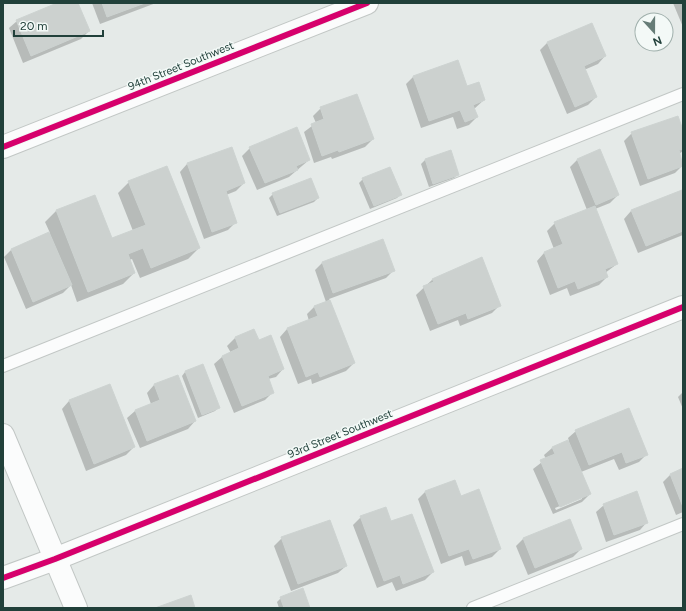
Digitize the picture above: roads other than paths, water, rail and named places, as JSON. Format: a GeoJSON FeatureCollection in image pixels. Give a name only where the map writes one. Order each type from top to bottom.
{"type":"FeatureCollection","features":[{"type":"Feature","properties":{"kind":"street","name":"94th Street Southwest"},"geometry":{"type":"LineString","coordinates":[[3,147],[367,3]]}},
{"type":"Feature","properties":{"kind":"street","name":"93rd Street Southwest"},"geometry":{"type":"LineString","coordinates":[[3,578],[683,307]]}},
{"type":"Feature","properties":{"kind":"street"},"geometry":{"type":"LineString","coordinates":[[3,434],[76,608]]}},
{"type":"Feature","properties":{"kind":"lane"},"geometry":{"type":"LineString","coordinates":[[3,366],[683,94]]}},
{"type":"Feature","properties":{"kind":"lane"},"geometry":{"type":"LineString","coordinates":[[473,608],[683,524]]}}]}
